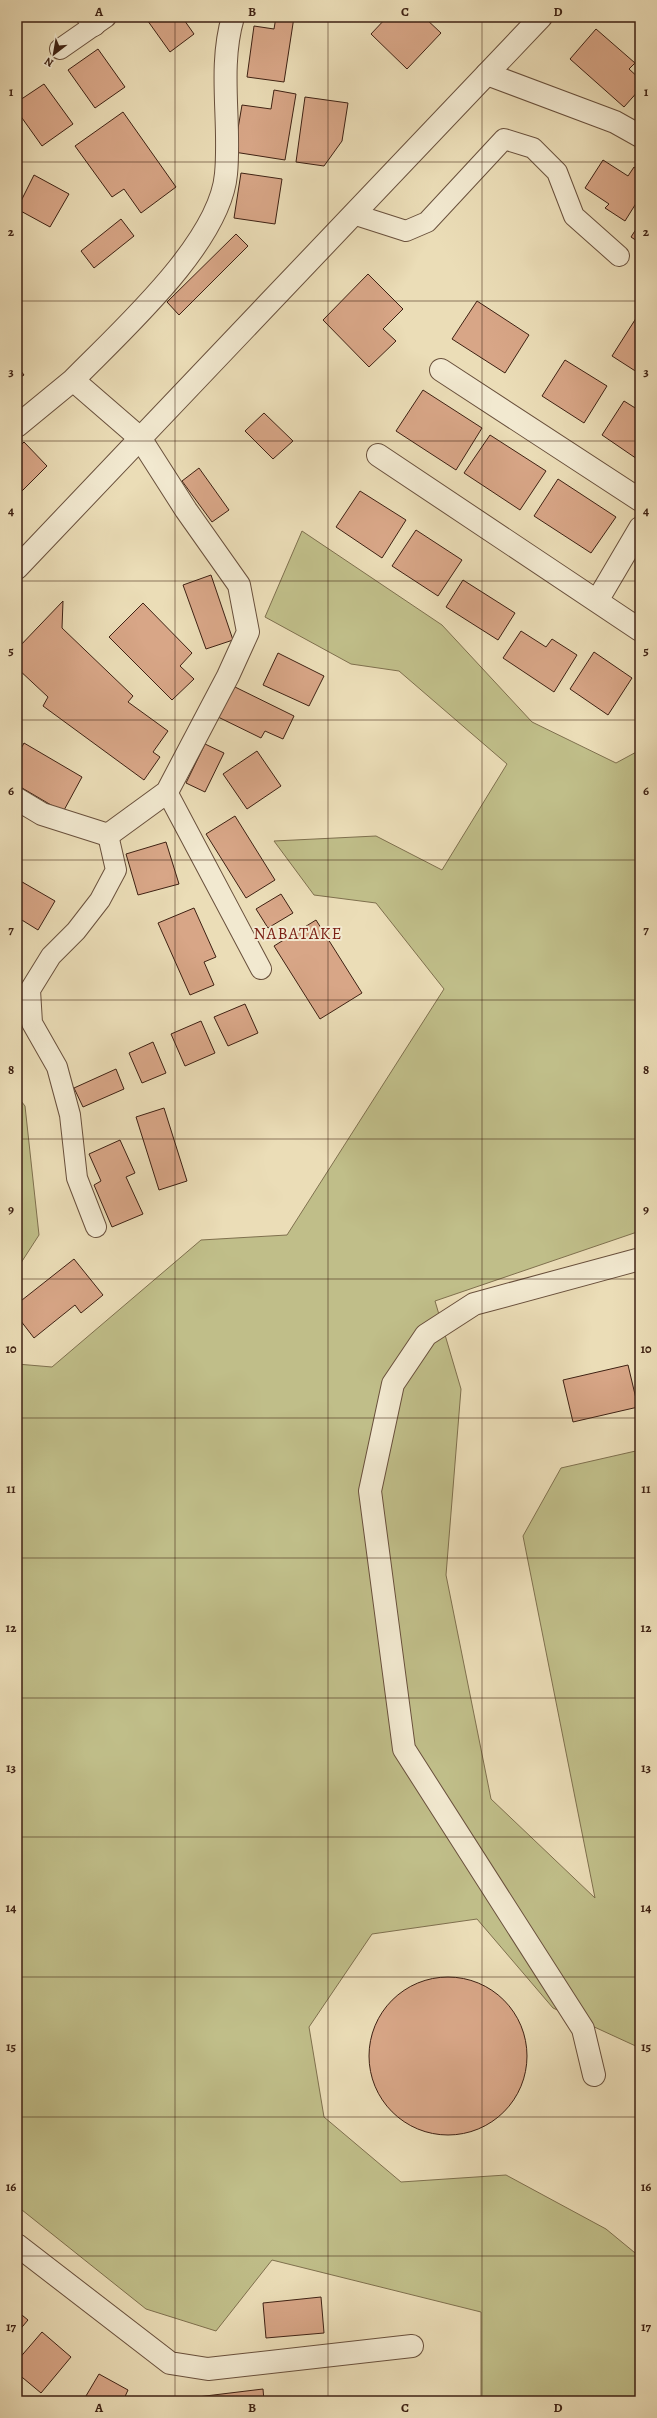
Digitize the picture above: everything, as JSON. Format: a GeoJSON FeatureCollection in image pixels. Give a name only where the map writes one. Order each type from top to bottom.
{"type":"FeatureCollection","features":[{"type":"Feature","properties":{"kind":"street"},"geometry":{"type":"LineString","coordinates":[[17,426],[73,380],[141,310],[200,240],[218,206],[226,176],[228,128],[226,77],[228,34],[233,17]]}},
{"type":"Feature","properties":{"kind":"street"},"geometry":{"type":"LineString","coordinates":[[17,568],[541,17]]}},
{"type":"Feature","properties":{"kind":"street"},"geometry":{"type":"LineString","coordinates":[[487,74],[615,122],[640,136]]}},
{"type":"Feature","properties":{"kind":"street"},"geometry":{"type":"LineString","coordinates":[[441,370],[640,500]]}},
{"type":"Feature","properties":{"kind":"street"},"geometry":{"type":"LineString","coordinates":[[17,799],[42,814],[108,835],[167,792],[228,676],[248,632],[239,585],[186,510],[140,438],[73,380]]}},
{"type":"Feature","properties":{"kind":"street"},"geometry":{"type":"LineString","coordinates":[[378,455],[640,630]]}},
{"type":"Feature","properties":{"kind":"street"},"geometry":{"type":"LineString","coordinates":[[597,602],[640,528]]}},
{"type":"Feature","properties":{"kind":"street"},"geometry":{"type":"LineString","coordinates":[[594,2075],[583,2029],[404,1748],[370,1491],[393,1384],[426,1336],[474,1304],[640,1259]]}},
{"type":"Feature","properties":{"kind":"street"},"geometry":{"type":"LineString","coordinates":[[17,2245],[170,2363],[208,2369],[412,2346]]}},
{"type":"Feature","properties":{"kind":"lane"},"geometry":{"type":"LineString","coordinates":[[60,49],[96,20]]}},
{"type":"Feature","properties":{"kind":"lane"},"geometry":{"type":"LineString","coordinates":[[353,214],[406,231],[426,222],[504,139],[533,148],[557,172],[574,216],[619,256]]}},
{"type":"Feature","properties":{"kind":"lane"},"geometry":{"type":"LineString","coordinates":[[167,792],[261,968]]}},
{"type":"Feature","properties":{"kind":"lane"},"geometry":{"type":"LineString","coordinates":[[96,1227],[77,1178],[70,1116],[57,1067],[32,1023],[30,990],[51,956],[76,931],[100,900],[116,870],[108,835]]}},
{"type":"Feature","properties":{"kind":"shaded area"},"geometry":{"type":"Polygon","coordinates":[[[302,531],[442,625],[532,722],[616,763],[640,750],[640,1231],[435,1301],[461,1389],[446,1575],[491,1799],[595,1898],[523,1536],[561,1468],[640,1450],[640,2048],[553,2008],[477,1919],[372,1934],[309,2027],[324,2117],[401,2182],[506,2175],[606,2229],[640,2257],[640,2401],[481,2401],[481,2312],[272,2260],[216,2331],[146,2309],[17,2206],[17,2126],[19,2118],[17,2115],[17,1364],[52,1367],[201,1240],[287,1235],[444,989],[376,903],[314,895],[274,841],[376,836],[442,870],[507,764],[399,671],[351,664],[265,617],[302,531]]]}},
{"type":"Feature","properties":{"kind":"shaded area"},"geometry":{"type":"Polygon","coordinates":[[[17,1096],[25,1106],[39,1235],[17,1269],[17,1096]]]}},
{"type":"Feature","properties":{"kind":"building"},"geometry":{"type":"Polygon","coordinates":[[[145,17],[182,17],[194,34],[170,52],[145,17]]]}},
{"type":"Feature","properties":{"kind":"building"},"geometry":{"type":"Polygon","coordinates":[[[276,17],[294,17],[284,82],[247,77],[254,26],[274,29],[276,17]]]}},
{"type":"Feature","properties":{"kind":"building"},"geometry":{"type":"Polygon","coordinates":[[[387,17],[424,17],[441,33],[407,69],[371,34],[387,17]]]}},
{"type":"Feature","properties":{"kind":"building"},"geometry":{"type":"Polygon","coordinates":[[[596,29],[635,63],[629,69],[640,79],[640,89],[624,107],[570,59],[596,29]]]}},
{"type":"Feature","properties":{"kind":"building"},"geometry":{"type":"Polygon","coordinates":[[[98,49],[125,87],[95,108],[68,70],[98,49]]]}},
{"type":"Feature","properties":{"kind":"building"},"geometry":{"type":"Polygon","coordinates":[[[44,84],[73,124],[42,146],[17,111],[17,102],[44,84]]]}},
{"type":"Feature","properties":{"kind":"building"},"geometry":{"type":"Polygon","coordinates":[[[274,90],[296,94],[285,160],[234,152],[242,105],[271,109],[274,90]]]}},
{"type":"Feature","properties":{"kind":"building"},"geometry":{"type":"Polygon","coordinates":[[[305,97],[348,103],[342,141],[324,166],[296,162],[305,97]]]}},
{"type":"Feature","properties":{"kind":"building"},"geometry":{"type":"Polygon","coordinates":[[[123,112],[176,187],[141,213],[124,189],[112,197],[75,146],[123,112]]]}},
{"type":"Feature","properties":{"kind":"building"},"geometry":{"type":"Polygon","coordinates":[[[603,160],[628,176],[634,167],[640,171],[640,197],[625,221],[605,208],[609,204],[585,188],[603,160]]]}},
{"type":"Feature","properties":{"kind":"building"},"geometry":{"type":"Polygon","coordinates":[[[241,173],[282,179],[275,224],[234,218],[241,173]]]}},
{"type":"Feature","properties":{"kind":"building"},"geometry":{"type":"Polygon","coordinates":[[[34,175],[69,194],[50,227],[17,209],[34,175]]]}},
{"type":"Feature","properties":{"kind":"building"},"geometry":{"type":"Polygon","coordinates":[[[121,219],[134,236],[94,268],[81,251],[121,219]]]}},
{"type":"Feature","properties":{"kind":"building"},"geometry":{"type":"Polygon","coordinates":[[[640,223],[640,243],[631,237],[640,223]]]}},
{"type":"Feature","properties":{"kind":"building"},"geometry":{"type":"Polygon","coordinates":[[[236,234],[248,246],[179,315],[167,302],[236,234]]]}},
{"type":"Feature","properties":{"kind":"building"},"geometry":{"type":"Polygon","coordinates":[[[368,274],[403,309],[383,329],[396,341],[369,367],[323,320],[368,274]]]}},
{"type":"Feature","properties":{"kind":"building"},"geometry":{"type":"Polygon","coordinates":[[[477,301],[529,335],[505,373],[452,339],[477,301]]]}},
{"type":"Feature","properties":{"kind":"building"},"geometry":{"type":"Polygon","coordinates":[[[640,312],[640,374],[612,356],[640,312]]]}},
{"type":"Feature","properties":{"kind":"building"},"geometry":{"type":"Polygon","coordinates":[[[565,360],[607,386],[584,423],[542,396],[565,360]]]}},
{"type":"Feature","properties":{"kind":"building"},"geometry":{"type":"Polygon","coordinates":[[[17,366],[24,375],[17,379],[17,366]]]}},
{"type":"Feature","properties":{"kind":"building"},"geometry":{"type":"Polygon","coordinates":[[[423,390],[482,428],[456,470],[396,431],[423,390]]]}},
{"type":"Feature","properties":{"kind":"building"},"geometry":{"type":"Polygon","coordinates":[[[624,401],[640,411],[640,461],[602,435],[624,401]]]}},
{"type":"Feature","properties":{"kind":"building"},"geometry":{"type":"Polygon","coordinates":[[[264,413],[293,441],[273,459],[245,431],[264,413]]]}},
{"type":"Feature","properties":{"kind":"building"},"geometry":{"type":"Polygon","coordinates":[[[490,435],[546,471],[520,510],[464,473],[490,435]]]}},
{"type":"Feature","properties":{"kind":"building"},"geometry":{"type":"Polygon","coordinates":[[[24,442],[47,466],[17,496],[17,449],[24,442]]]}},
{"type":"Feature","properties":{"kind":"building"},"geometry":{"type":"Polygon","coordinates":[[[199,468],[229,510],[212,522],[182,481],[199,468]]]}},
{"type":"Feature","properties":{"kind":"building"},"geometry":{"type":"Polygon","coordinates":[[[558,479],[616,517],[591,553],[534,516],[558,479]]]}},
{"type":"Feature","properties":{"kind":"building"},"geometry":{"type":"Polygon","coordinates":[[[360,491],[406,520],[382,558],[336,527],[360,491]]]}},
{"type":"Feature","properties":{"kind":"building"},"geometry":{"type":"Polygon","coordinates":[[[416,530],[462,560],[438,596],[392,566],[416,530]]]}},
{"type":"Feature","properties":{"kind":"building"},"geometry":{"type":"Polygon","coordinates":[[[211,575],[233,640],[206,649],[183,585],[211,575]]]}},
{"type":"Feature","properties":{"kind":"building"},"geometry":{"type":"Polygon","coordinates":[[[463,580],[515,613],[498,640],[446,607],[463,580]]]}},
{"type":"Feature","properties":{"kind":"building"},"geometry":{"type":"Polygon","coordinates":[[[63,601],[62,628],[133,696],[128,702],[168,731],[153,752],[160,757],[144,780],[43,706],[48,697],[17,668],[17,649],[63,601]]]}},
{"type":"Feature","properties":{"kind":"building"},"geometry":{"type":"Polygon","coordinates":[[[143,603],[192,653],[180,666],[194,679],[172,700],[109,637],[143,603]]]}},
{"type":"Feature","properties":{"kind":"building"},"geometry":{"type":"Polygon","coordinates":[[[521,631],[546,647],[552,639],[577,655],[554,692],[503,658],[521,631]]]}},
{"type":"Feature","properties":{"kind":"building"},"geometry":{"type":"Polygon","coordinates":[[[594,652],[632,678],[608,715],[570,689],[594,652]]]}},
{"type":"Feature","properties":{"kind":"building"},"geometry":{"type":"Polygon","coordinates":[[[278,653],[324,676],[309,706],[263,685],[278,653]]]}},
{"type":"Feature","properties":{"kind":"building"},"geometry":{"type":"Polygon","coordinates":[[[233,686],[294,716],[283,739],[265,731],[261,738],[218,717],[233,686]]]}},
{"type":"Feature","properties":{"kind":"building"},"geometry":{"type":"Polygon","coordinates":[[[17,697],[21,702],[17,706],[17,697]]]}},
{"type":"Feature","properties":{"kind":"building"},"geometry":{"type":"Polygon","coordinates":[[[24,743],[82,777],[63,812],[17,785],[17,756],[24,743]]]}},
{"type":"Feature","properties":{"kind":"building"},"geometry":{"type":"Polygon","coordinates":[[[205,744],[224,753],[205,792],[186,783],[205,744]]]}},
{"type":"Feature","properties":{"kind":"building"},"geometry":{"type":"Polygon","coordinates":[[[257,751],[281,786],[247,809],[223,774],[257,751]]]}},
{"type":"Feature","properties":{"kind":"building"},"geometry":{"type":"Polygon","coordinates":[[[235,816],[275,880],[246,898],[206,834],[235,816]]]}},
{"type":"Feature","properties":{"kind":"building"},"geometry":{"type":"Polygon","coordinates":[[[166,842],[179,884],[138,895],[126,854],[166,842]]]}},
{"type":"Feature","properties":{"kind":"building"},"geometry":{"type":"Polygon","coordinates":[[[17,879],[55,901],[38,930],[17,917],[17,879]]]}},
{"type":"Feature","properties":{"kind":"building"},"geometry":{"type":"Polygon","coordinates":[[[281,894],[293,913],[268,928],[256,909],[281,894]]]}},
{"type":"Feature","properties":{"kind":"building"},"geometry":{"type":"Polygon","coordinates":[[[194,908],[216,957],[204,962],[214,985],[190,995],[158,923],[194,908]]]}},
{"type":"Feature","properties":{"kind":"building"},"geometry":{"type":"Polygon","coordinates":[[[316,920],[362,993],[320,1019],[274,946],[316,920]]]}},
{"type":"Feature","properties":{"kind":"building"},"geometry":{"type":"Polygon","coordinates":[[[245,1004],[258,1033],[228,1046],[214,1017],[245,1004]]]}},
{"type":"Feature","properties":{"kind":"building"},"geometry":{"type":"Polygon","coordinates":[[[201,1021],[215,1053],[185,1066],[171,1034],[201,1021]]]}},
{"type":"Feature","properties":{"kind":"building"},"geometry":{"type":"Polygon","coordinates":[[[153,1042],[166,1073],[142,1083],[129,1053],[153,1042]]]}},
{"type":"Feature","properties":{"kind":"building"},"geometry":{"type":"Polygon","coordinates":[[[116,1069],[124,1089],[83,1107],[74,1088],[116,1069]]]}},
{"type":"Feature","properties":{"kind":"building"},"geometry":{"type":"Polygon","coordinates":[[[164,1108],[187,1181],[159,1190],[136,1117],[164,1108]]]}},
{"type":"Feature","properties":{"kind":"building"},"geometry":{"type":"Polygon","coordinates":[[[120,1140],[135,1173],[126,1177],[143,1214],[112,1227],[94,1185],[101,1181],[89,1154],[120,1140]]]}},
{"type":"Feature","properties":{"kind":"building"},"geometry":{"type":"Polygon","coordinates":[[[74,1259],[103,1295],[81,1313],[75,1305],[34,1338],[17,1316],[17,1304],[74,1259]]]}},
{"type":"Feature","properties":{"kind":"building"},"geometry":{"type":"Polygon","coordinates":[[[628,1365],[638,1407],[573,1422],[563,1380],[628,1365]]]}},
{"type":"Feature","properties":{"kind":"building"},"geometry":{"type":"Polygon","coordinates":[[[456,1977],[471,1980],[485,1986],[504,2000],[514,2012],[524,2033],[527,2056],[524,2079],[514,2100],[504,2112],[492,2122],[471,2132],[456,2135],[440,2135],[425,2132],[404,2122],[392,2112],[382,2100],[372,2079],[370,2071],[369,2048],[372,2033],[382,2012],[392,2000],[404,1990],[425,1980],[433,1978],[456,1977]]]}},
{"type":"Feature","properties":{"kind":"building"},"geometry":{"type":"Polygon","coordinates":[[[321,2297],[324,2333],[266,2338],[263,2303],[321,2297]]]}},
{"type":"Feature","properties":{"kind":"building"},"geometry":{"type":"Polygon","coordinates":[[[17,2311],[28,2320],[17,2333],[17,2311]]]}},
{"type":"Feature","properties":{"kind":"building"},"geometry":{"type":"Polygon","coordinates":[[[42,2332],[71,2357],[41,2393],[17,2373],[17,2361],[42,2332]]]}},
{"type":"Feature","properties":{"kind":"building"},"geometry":{"type":"Polygon","coordinates":[[[99,2374],[128,2390],[123,2401],[83,2401],[99,2374]]]}},
{"type":"Feature","properties":{"kind":"building"},"geometry":{"type":"Polygon","coordinates":[[[263,2389],[264,2401],[189,2401],[189,2398],[263,2389]]]}},
{"type":"Feature","properties":{"kind":"district","name":"NABATAKE"},"geometry":{"type":"Point","coordinates":[298,933]}}]}
